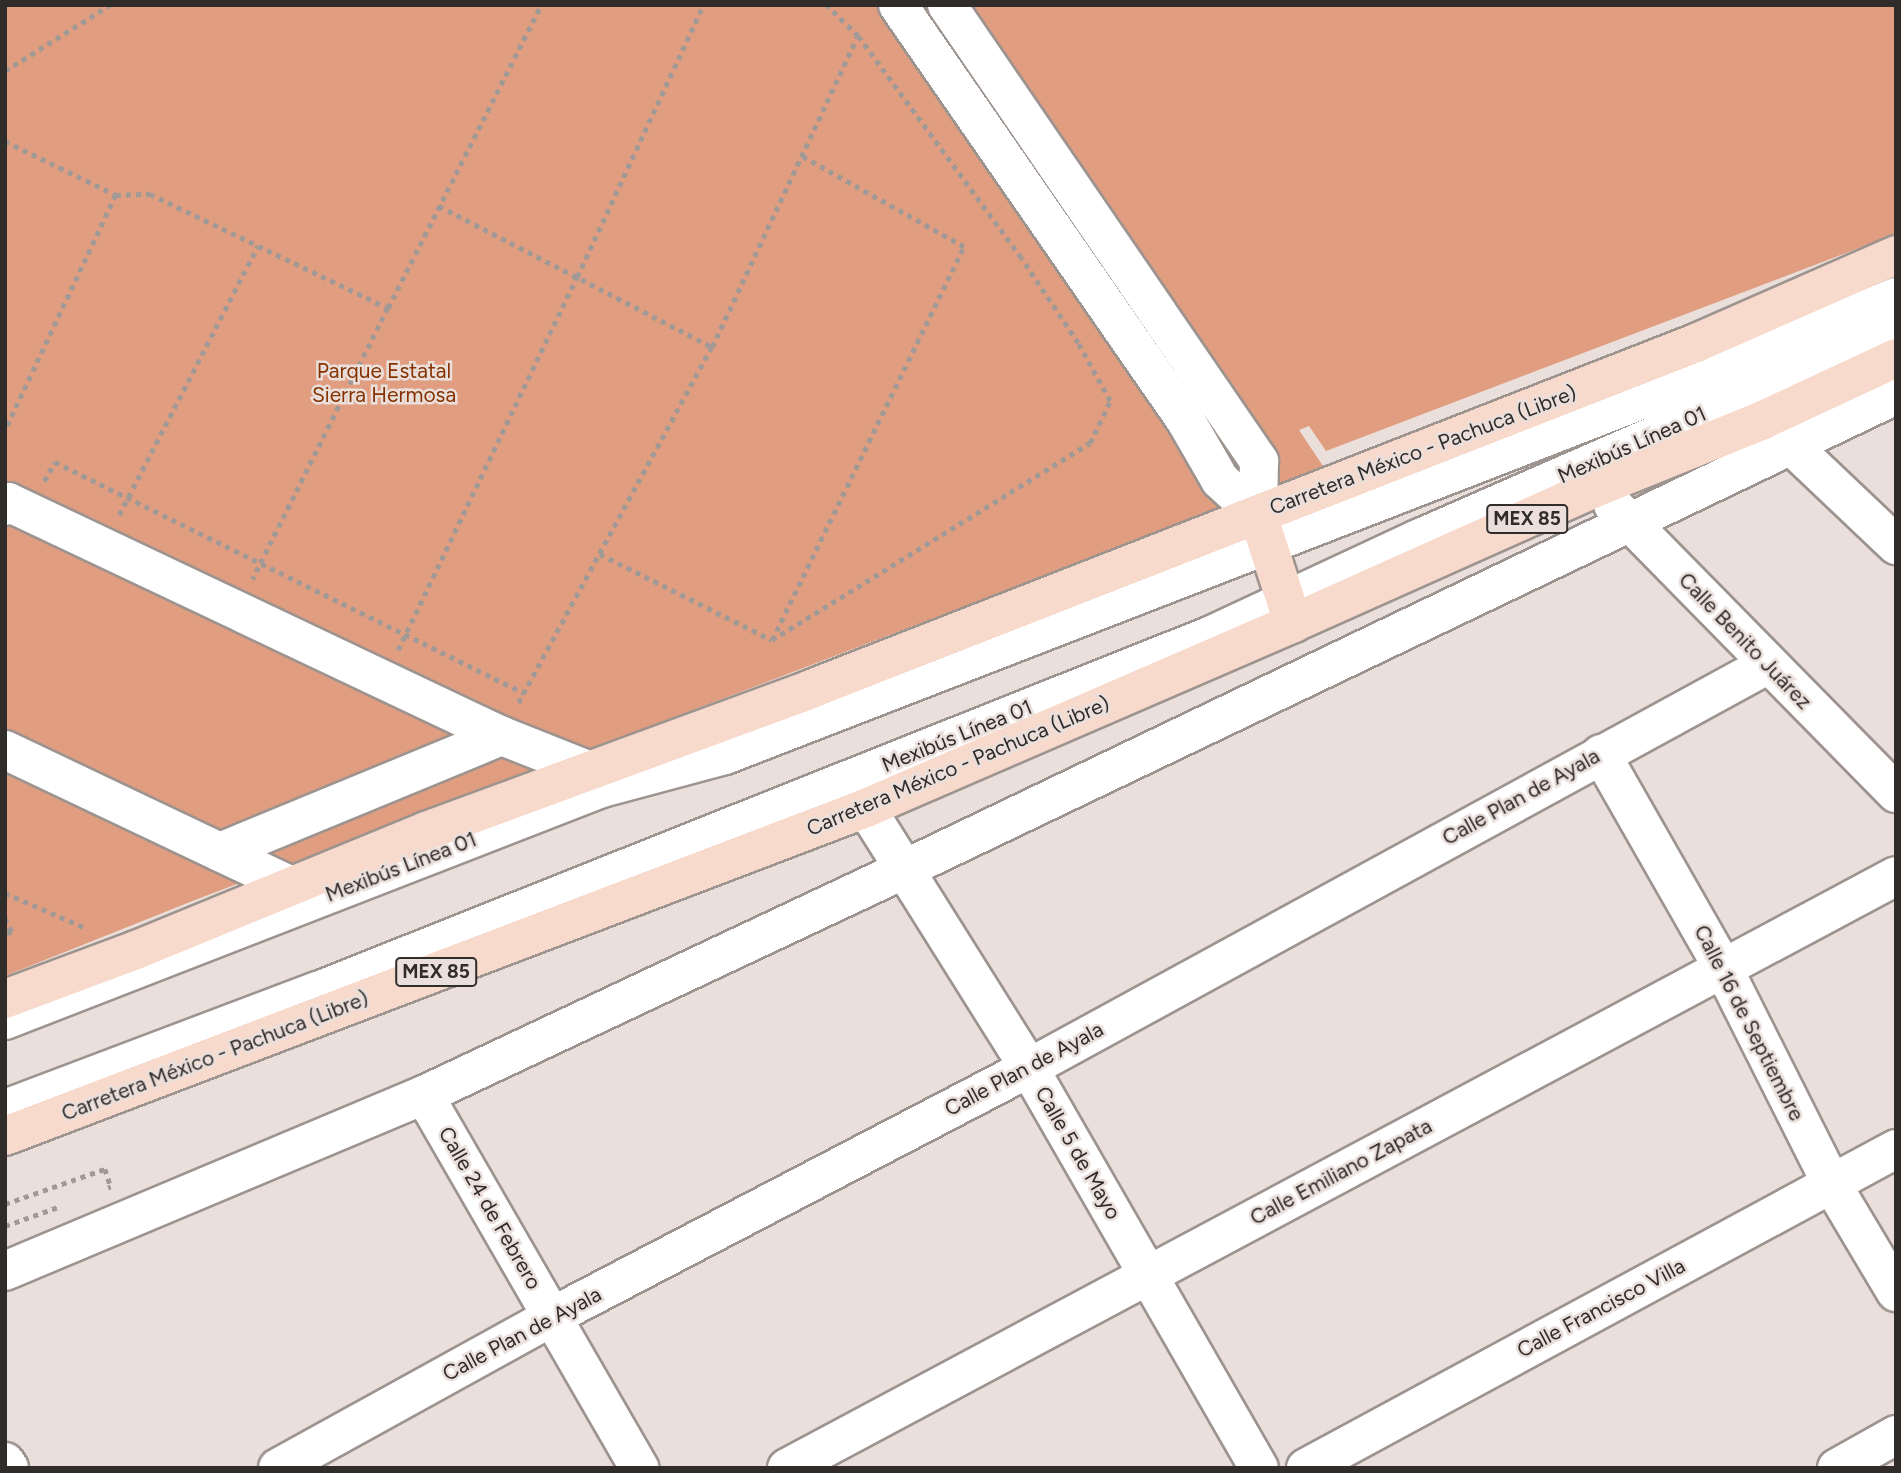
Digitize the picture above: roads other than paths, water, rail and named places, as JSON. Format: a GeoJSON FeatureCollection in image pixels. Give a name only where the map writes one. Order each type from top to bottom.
{"type":"FeatureCollection","features":[{"type":"Feature","properties":{"kind":"main road","name":"Carretera México - Pachuca (Libre)"},"geometry":{"type":"LineString","coordinates":[[5,999],[136,950],[289,885],[588,770],[1263,530],[1896,255]]}},
{"type":"Feature","properties":{"kind":"main road","name":"Carretera México - Pachuca (Libre)"},"geometry":{"type":"LineString","coordinates":[[5,1136],[866,808],[1289,611],[1424,565],[1595,488],[1763,420],[1896,358]]}},
{"type":"Feature","properties":{"kind":"main road"},"geometry":{"type":"LineString","coordinates":[[1263,530],[1289,611]]}},
{"type":"Feature","properties":{"kind":"street"},"geometry":{"type":"LineString","coordinates":[[898,5],[1186,421],[1220,480],[1263,530]]}},
{"type":"Feature","properties":{"kind":"street"},"geometry":{"type":"LineString","coordinates":[[947,5],[1259,461],[1263,530]]}},
{"type":"Feature","properties":{"kind":"street","name":"Mexibús Línea 01"},"geometry":{"type":"LineString","coordinates":[[5,1020],[602,788],[725,755],[1263,530],[1714,371],[1896,297]]}},
{"type":"Feature","properties":{"kind":"street","name":"Mexibús Línea 01"},"geometry":{"type":"LineString","coordinates":[[5,1110],[318,991],[1199,640],[1289,611],[1896,330]]}},
{"type":"Feature","properties":{"kind":"street"},"geometry":{"type":"LineString","coordinates":[[5,1271],[424,1095],[907,869],[1896,394]]}},
{"type":"Feature","properties":{"kind":"street"},"geometry":{"type":"LineString","coordinates":[[1763,420],[1794,445],[1896,545]]}},
{"type":"Feature","properties":{"kind":"street","name":"Calle Benito Juárez"},"geometry":{"type":"LineString","coordinates":[[1595,488],[1896,793]]}},
{"type":"Feature","properties":{"kind":"street"},"geometry":{"type":"LineString","coordinates":[[5,506],[8,502],[502,736],[588,770]]}},
{"type":"Feature","properties":{"kind":"street"},"geometry":{"type":"LineString","coordinates":[[1424,565],[1453,607]]}},
{"type":"Feature","properties":{"kind":"street","name":"Calle Plan de Ayala"},"geometry":{"type":"LineString","coordinates":[[278,1468],[553,1316],[1029,1068],[1767,664]]}},
{"type":"Feature","properties":{"kind":"street"},"geometry":{"type":"LineString","coordinates":[[220,852],[502,736]]}},
{"type":"Feature","properties":{"kind":"street"},"geometry":{"type":"LineString","coordinates":[[5,750],[289,885]]}},
{"type":"Feature","properties":{"kind":"street","name":"Calle 16 de Septiembre"},"geometry":{"type":"LineString","coordinates":[[1601,754],[1723,968],[1832,1183],[1896,1292]]}},
{"type":"Feature","properties":{"kind":"street","name":"Calle 5 de Mayo"},"geometry":{"type":"LineString","coordinates":[[866,808],[907,869],[1029,1068],[1259,1468]]}},
{"type":"Feature","properties":{"kind":"street","name":"Calle Emiliano Zapata"},"geometry":{"type":"LineString","coordinates":[[787,1468],[1896,876]]}},
{"type":"Feature","properties":{"kind":"street","name":"Calle 24 de Febrero"},"geometry":{"type":"LineString","coordinates":[[424,1095],[639,1468]]}},
{"type":"Feature","properties":{"kind":"street","name":"Calle Francisco Villa"},"geometry":{"type":"LineString","coordinates":[[1306,1468],[1896,1149]]}},
{"type":"Feature","properties":{"kind":"street"},"geometry":{"type":"LineString","coordinates":[[1837,1468],[1896,1435]]}},
{"type":"Feature","properties":{"kind":"street"},"geometry":{"type":"LineString","coordinates":[[5,1462],[9,1468]]}},
{"type":"Feature","properties":{"kind":"park label","name":"Parque Estatal Sierra Hermosa"},"geometry":{"type":"Point","coordinates":[384,383]}}]}
